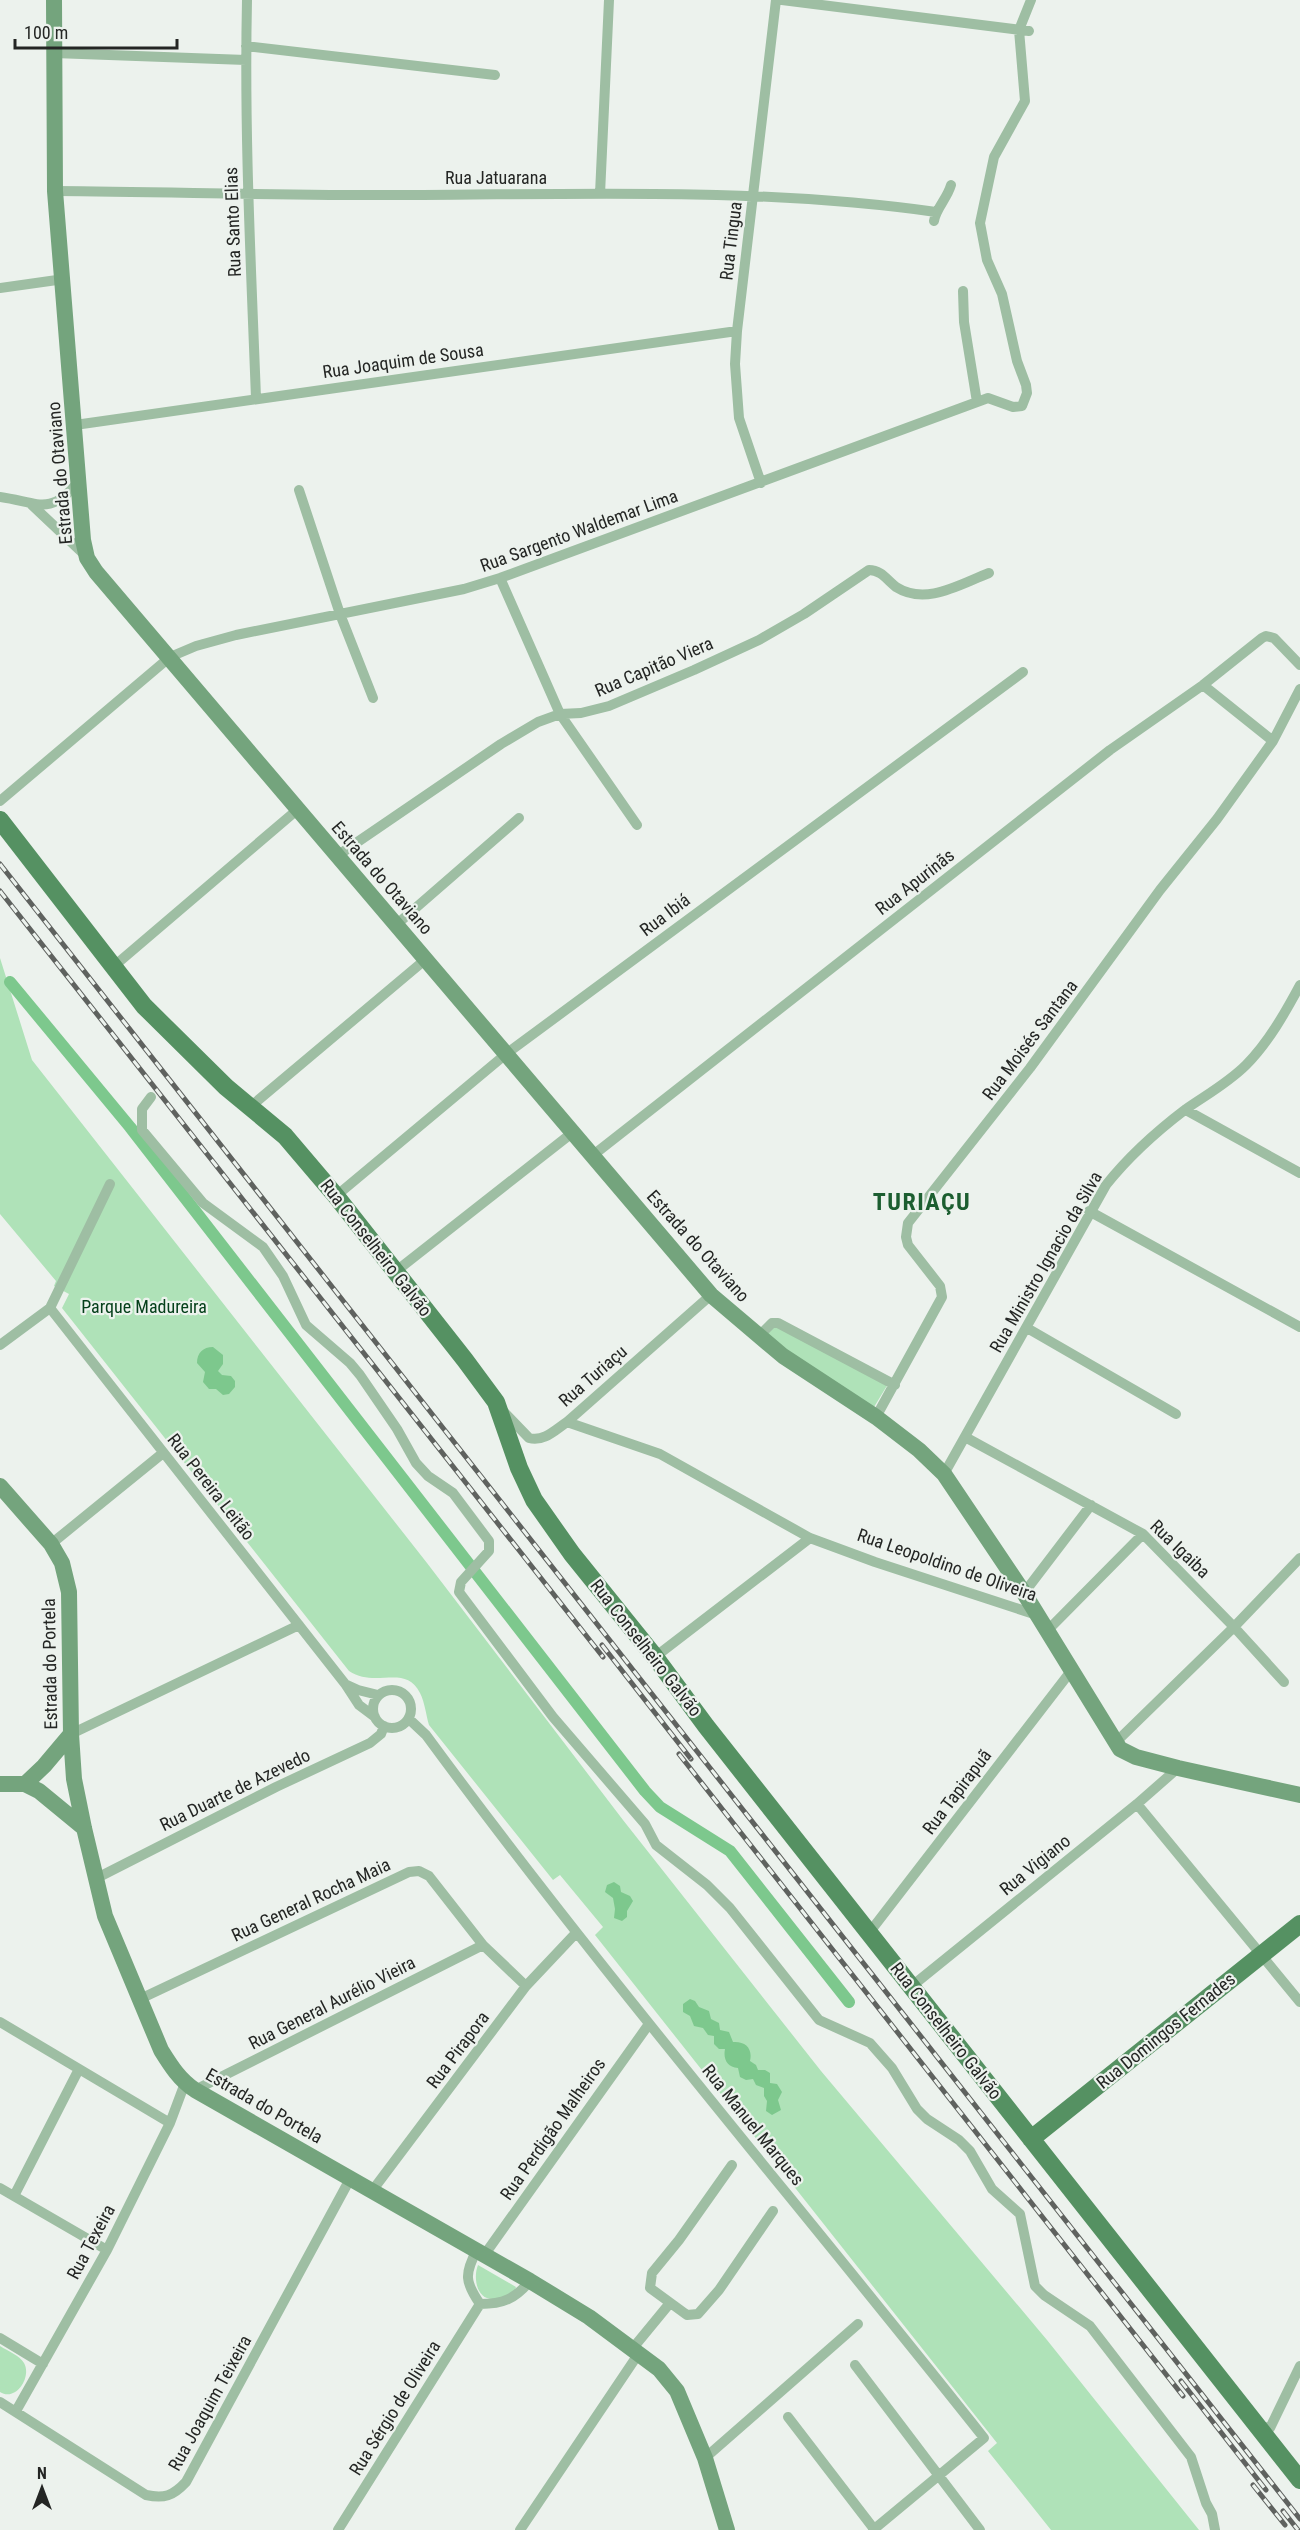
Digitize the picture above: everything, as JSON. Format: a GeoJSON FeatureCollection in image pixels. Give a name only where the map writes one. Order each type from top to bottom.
{"type":"FeatureCollection","features":[{"type":"Feature","properties":{"kind":"main road","name":"Rua Conselheiro Galvão"},"geometry":{"type":"LineString","coordinates":[[0,820],[151,1013],[226,1088],[285,1136],[336,1196],[496,1402],[519,1468],[534,1500],[572,1554],[1300,2480]]}},
{"type":"Feature","properties":{"kind":"main road","name":"Rua Domingos Fernades"},"geometry":{"type":"LineString","coordinates":[[1031,2139],[1300,1924]]}},
{"type":"Feature","properties":{"kind":"street","name":"Estrada do Otaviano"},"geometry":{"type":"LineString","coordinates":[[54,0],[56,191],[78,482],[83,540],[87,558],[112,592],[170,657],[297,810],[711,1295],[758,1337],[801,1369],[920,1450],[944,1474],[1037,1615]]}},
{"type":"Feature","properties":{"kind":"street","name":"Rua Santo Elias"},"geometry":{"type":"LineString","coordinates":[[247,0],[249,194],[256,398]]}},
{"type":"Feature","properties":{"kind":"street"},"geometry":{"type":"LineString","coordinates":[[600,194],[609,0]]}},
{"type":"Feature","properties":{"kind":"street","name":"Rua Tingua"},"geometry":{"type":"LineString","coordinates":[[761,483],[739,418],[735,364],[736,331],[776,0]]}},
{"type":"Feature","properties":{"kind":"street"},"geometry":{"type":"LineString","coordinates":[[782,0],[1024,31]]}},
{"type":"Feature","properties":{"kind":"street"},"geometry":{"type":"LineString","coordinates":[[963,291],[964,322],[982,400],[1015,407],[1023,404],[1027,393],[1017,361],[1002,294],[987,260],[980,223],[994,157],[1025,101],[1024,31],[1031,0]]}},
{"type":"Feature","properties":{"kind":"street"},"geometry":{"type":"LineString","coordinates":[[246,46],[495,75]]}},
{"type":"Feature","properties":{"kind":"street"},"geometry":{"type":"LineString","coordinates":[[54,52],[246,60]]}},
{"type":"Feature","properties":{"kind":"street","name":"Rua Jatuarana"},"geometry":{"type":"LineString","coordinates":[[56,191],[357,196],[753,195],[874,204],[935,217],[951,185]]}},
{"type":"Feature","properties":{"kind":"street"},"geometry":{"type":"LineString","coordinates":[[0,288],[64,279]]}},
{"type":"Feature","properties":{"kind":"street","name":"Rua Joaquim de Sousa"},"geometry":{"type":"LineString","coordinates":[[75,425],[736,331]]}},
{"type":"Feature","properties":{"kind":"street","name":"Rua Sargento Waldemar Lima"},"geometry":{"type":"LineString","coordinates":[[0,801],[170,657],[196,646],[236,635],[464,589],[500,578],[982,400]]}},
{"type":"Feature","properties":{"kind":"street"},"geometry":{"type":"LineString","coordinates":[[0,497],[32,505],[47,506],[66,496],[78,482]]}},
{"type":"Feature","properties":{"kind":"street"},"geometry":{"type":"LineString","coordinates":[[299,490],[340,614],[373,698]]}},
{"type":"Feature","properties":{"kind":"street"},"geometry":{"type":"LineString","coordinates":[[32,505],[87,558]]}},
{"type":"Feature","properties":{"kind":"street","name":"Rua Capitão Viera"},"geometry":{"type":"LineString","coordinates":[[337,856],[501,744],[538,722],[560,714],[581,713],[609,706],[759,640],[804,614],[869,570],[878,571],[908,594],[922,596],[989,573]]}},
{"type":"Feature","properties":{"kind":"street"},"geometry":{"type":"LineString","coordinates":[[500,578],[560,714],[638,825]]}},
{"type":"Feature","properties":{"kind":"street","name":"Rua Apurinãs"},"geometry":{"type":"LineString","coordinates":[[592,1156],[1110,750],[1203,685],[1262,638],[1266,636],[1274,638],[1300,665]]}},
{"type":"Feature","properties":{"kind":"street","name":"Rua Ibiá"},"geometry":{"type":"LineString","coordinates":[[336,1196],[506,1054],[1023,672]]}},
{"type":"Feature","properties":{"kind":"street"},"geometry":{"type":"LineString","coordinates":[[1203,685],[1273,741]]}},
{"type":"Feature","properties":{"kind":"street","name":"Rua Moisés Santana"},"geometry":{"type":"LineString","coordinates":[[876,1418],[942,1297],[940,1286],[908,1245],[906,1237],[908,1223],[1030,1068],[1160,890],[1217,819],[1273,741],[1300,689]]}},
{"type":"Feature","properties":{"kind":"street"},"geometry":{"type":"LineString","coordinates":[[113,967],[297,810]]}},
{"type":"Feature","properties":{"kind":"street"},"geometry":{"type":"LineString","coordinates":[[396,925],[519,818]]}},
{"type":"Feature","properties":{"kind":"street"},"geometry":{"type":"LineString","coordinates":[[250,1107],[426,960]]}},
{"type":"Feature","properties":{"kind":"street","name":"Rua Ministro Ignacio da Silva"},"geometry":{"type":"LineString","coordinates":[[944,1474],[1027,1328],[1089,1211],[1106,1185],[1123,1163],[1253,1058],[1289,1006],[1300,985]]}},
{"type":"Feature","properties":{"kind":"street"},"geometry":{"type":"LineString","coordinates":[[1289,1006],[1300,1012]]}},
{"type":"Feature","properties":{"kind":"street"},"geometry":{"type":"LineString","coordinates":[[151,1097],[142,1108],[142,1130],[203,1203],[263,1247],[283,1276],[306,1325],[350,1363],[369,1387],[416,1463],[428,1476],[453,1493],[489,1541],[489,1551],[461,1582],[459,1592],[553,1717],[645,1824],[656,1845],[707,1885],[730,1908],[819,2020],[870,2043],[892,2068],[917,2109],[970,2151],[992,2189],[1020,2214],[1035,2286],[1044,2295],[1090,2326],[1191,2457],[1206,2503],[1212,2514],[1215,2530]]}},
{"type":"Feature","properties":{"kind":"street"},"geometry":{"type":"LineString","coordinates":[[1186,1110],[1300,1173]]}},
{"type":"Feature","properties":{"kind":"street"},"geometry":{"type":"LineString","coordinates":[[395,1272],[572,1133]]}},
{"type":"Feature","properties":{"kind":"street"},"geometry":{"type":"LineString","coordinates":[[0,1345],[50,1308],[110,1184]]}},
{"type":"Feature","properties":{"kind":"street"},"geometry":{"type":"LineString","coordinates":[[1089,1211],[1300,1328]]}},
{"type":"Feature","properties":{"kind":"street","name":"Rua Turiaçu"},"geometry":{"type":"LineString","coordinates":[[496,1402],[523,1433],[536,1440],[549,1434],[567,1422],[711,1295]]}},
{"type":"Feature","properties":{"kind":"street","name":"Rua Pereira Leitão"},"geometry":{"type":"LineString","coordinates":[[50,1308],[346,1685],[359,1705],[375,1718]]}},
{"type":"Feature","properties":{"kind":"street"},"geometry":{"type":"LineString","coordinates":[[758,1337],[772,1323],[778,1323],[895,1385]]}},
{"type":"Feature","properties":{"kind":"street"},"geometry":{"type":"LineString","coordinates":[[1027,1328],[1176,1414]]}},
{"type":"Feature","properties":{"kind":"street","name":"Rua Leopoldino de Oliveira"},"geometry":{"type":"LineString","coordinates":[[567,1422],[660,1454],[810,1538],[874,1562],[1037,1615],[1115,1743],[1136,1757],[1300,1795]]}},
{"type":"Feature","properties":{"kind":"street","name":"Rua Igaiba"},"geometry":{"type":"LineString","coordinates":[[965,1437],[1143,1534],[1284,1682]]}},
{"type":"Feature","properties":{"kind":"street"},"geometry":{"type":"LineString","coordinates":[[51,1544],[163,1453]]}},
{"type":"Feature","properties":{"kind":"street","name":"Estrada do Portela"},"geometry":{"type":"LineString","coordinates":[[0,1486],[51,1544],[62,1563],[69,1592],[74,1779],[95,1879],[105,1916],[161,2050],[173,2069],[190,2086],[481,2252],[589,2317],[659,2369],[677,2391],[705,2458],[727,2530]]}},
{"type":"Feature","properties":{"kind":"street"},"geometry":{"type":"LineString","coordinates":[[1024,1593],[1091,1505]]}},
{"type":"Feature","properties":{"kind":"street"},"geometry":{"type":"LineString","coordinates":[[1047,1631],[1143,1534]]}},
{"type":"Feature","properties":{"kind":"street"},"geometry":{"type":"LineString","coordinates":[[655,1657],[810,1538]]}},
{"type":"Feature","properties":{"kind":"street"},"geometry":{"type":"LineString","coordinates":[[1115,1743],[1234,1627],[1300,1558]]}},
{"type":"Feature","properties":{"kind":"street"},"geometry":{"type":"LineString","coordinates":[[25,1784],[71,1734],[299,1625]]}},
{"type":"Feature","properties":{"kind":"street","name":"Rua Tapirapuã"},"geometry":{"type":"LineString","coordinates":[[869,1934],[1071,1671]]}},
{"type":"Feature","properties":{"kind":"street"},"geometry":{"type":"LineString","coordinates":[[346,1685],[378,1695]]}},
{"type":"Feature","properties":{"kind":"street"},"geometry":{"type":"LineString","coordinates":[[389,1689],[395,1689],[406,1695],[411,1707],[409,1719],[401,1726],[384,1726],[375,1718],[373,1706],[378,1695],[389,1689]]}},
{"type":"Feature","properties":{"kind":"street","name":"Rua Manuel Marques"},"geometry":{"type":"LineString","coordinates":[[409,1719],[426,1735],[576,1933],[876,2301],[984,2438],[873,2530]]}},
{"type":"Feature","properties":{"kind":"street","name":"Rua Duarte de Azevedo"},"geometry":{"type":"LineString","coordinates":[[95,1879],[266,1792],[370,1743],[381,1734],[384,1726]]}},
{"type":"Feature","properties":{"kind":"street","name":"Rua Vigiano"},"geometry":{"type":"LineString","coordinates":[[912,1986],[1137,1804],[1178,1768]]}},
{"type":"Feature","properties":{"kind":"street"},"geometry":{"type":"LineString","coordinates":[[0,1784],[25,1784],[39,1791],[84,1828]]}},
{"type":"Feature","properties":{"kind":"street"},"geometry":{"type":"LineString","coordinates":[[1137,1804],[1300,2002]]}},
{"type":"Feature","properties":{"kind":"street","name":"Rua General Rocha Maia"},"geometry":{"type":"LineString","coordinates":[[140,1999],[409,1872],[419,1871],[429,1875],[483,1945],[526,1986]]}},
{"type":"Feature","properties":{"kind":"street","name":"Rua Pirapora"},"geometry":{"type":"LineString","coordinates":[[372,2191],[526,1986],[576,1933]]}},
{"type":"Feature","properties":{"kind":"street","name":"Rua General Aurélio Vieira"},"geometry":{"type":"LineString","coordinates":[[190,2086],[483,1945]]}},
{"type":"Feature","properties":{"kind":"street"},"geometry":{"type":"LineString","coordinates":[[0,2022],[170,2123]]}},
{"type":"Feature","properties":{"kind":"street","name":"Rua Perdigão Malheiros"},"geometry":{"type":"LineString","coordinates":[[481,2252],[649,2024]]}},
{"type":"Feature","properties":{"kind":"street"},"geometry":{"type":"LineString","coordinates":[[14,2196],[79,2069]]}},
{"type":"Feature","properties":{"kind":"street","name":"Rua Texeira"},"geometry":{"type":"LineString","coordinates":[[16,2411],[106,2250],[190,2086]]}},
{"type":"Feature","properties":{"kind":"street"},"geometry":{"type":"LineString","coordinates":[[732,2165],[679,2240],[652,2273],[650,2288],[687,2315],[698,2314],[720,2290],[773,2211]]}},
{"type":"Feature","properties":{"kind":"street","name":"Rua Joaquim Teixeira"},"geometry":{"type":"LineString","coordinates":[[0,2402],[146,2495],[158,2498],[170,2496],[186,2482],[350,2179]]}},
{"type":"Feature","properties":{"kind":"street"},"geometry":{"type":"LineString","coordinates":[[0,2188],[106,2250]]}},
{"type":"Feature","properties":{"kind":"street"},"geometry":{"type":"LineString","coordinates":[[481,2252],[467,2270],[470,2288],[480,2304],[493,2304],[513,2299],[530,2281]]}},
{"type":"Feature","properties":{"kind":"street"},"geometry":{"type":"LineString","coordinates":[[520,2530],[636,2350],[670,2303]]}},
{"type":"Feature","properties":{"kind":"street","name":"Rua Sérgio de Oliveira"},"geometry":{"type":"LineString","coordinates":[[338,2530],[480,2304]]}},
{"type":"Feature","properties":{"kind":"street"},"geometry":{"type":"LineString","coordinates":[[705,2458],[858,2324]]}},
{"type":"Feature","properties":{"kind":"street"},"geometry":{"type":"LineString","coordinates":[[0,2338],[43,2364]]}},
{"type":"Feature","properties":{"kind":"street"},"geometry":{"type":"LineString","coordinates":[[855,2365],[980,2530]]}},
{"type":"Feature","properties":{"kind":"street"},"geometry":{"type":"LineString","coordinates":[[1256,2426],[1270,2428],[1300,2366]]}},
{"type":"Feature","properties":{"kind":"street"},"geometry":{"type":"LineString","coordinates":[[788,2417],[873,2530]]}},
{"type":"Feature","properties":{"kind":"green space","name":"Parque Madureira"},"geometry":{"type":"Polygon","coordinates":[[[0,958],[32,1060],[427,1563],[623,1820],[821,2071],[1047,2340],[1199,2530],[1051,2530],[988,2451],[997,2443],[595,1935],[603,1927],[560,1875],[553,1880],[429,1725],[422,1697],[414,1684],[406,1679],[369,1678],[349,1671],[62,1308],[69,1294],[54,1286],[56,1281],[0,1214],[0,958]]]}},
{"type":"Feature","properties":{"kind":"green space"},"geometry":{"type":"Polygon","coordinates":[[[774,1324],[888,1384],[871,1412],[766,1335],[774,1324]]]}},
{"type":"Feature","properties":{"kind":"green space"},"geometry":{"type":"Polygon","coordinates":[[[478,2265],[516,2287],[514,2292],[497,2299],[484,2296],[476,2282],[478,2265]]]}},
{"type":"Feature","properties":{"kind":"green space"},"geometry":{"type":"Polygon","coordinates":[[[0,2346],[20,2358],[26,2369],[24,2381],[12,2394],[0,2392],[0,2346]]]}},
{"type":"Feature","properties":{"kind":"shaded area"},"geometry":{"type":"Polygon","coordinates":[[[213,1347],[223,1355],[223,1364],[218,1371],[222,1375],[231,1376],[235,1381],[235,1387],[229,1394],[223,1395],[216,1389],[209,1389],[203,1382],[205,1372],[197,1363],[198,1356],[204,1349],[213,1347]]]}},
{"type":"Feature","properties":{"kind":"shaded area"},"geometry":{"type":"Polygon","coordinates":[[[614,1882],[620,1886],[621,1892],[630,1896],[633,1901],[627,1911],[627,1917],[622,1921],[614,1918],[613,1898],[605,1892],[607,1885],[614,1882]]]}},
{"type":"Feature","properties":{"kind":"shaded area"},"geometry":{"type":"Polygon","coordinates":[[[690,1999],[695,2001],[699,2007],[709,2011],[711,2019],[719,2023],[720,2030],[729,2032],[733,2042],[747,2046],[751,2056],[750,2061],[756,2065],[758,2070],[770,2073],[770,2083],[777,2084],[782,2092],[778,2100],[781,2110],[772,2115],[766,2111],[767,2101],[764,2088],[756,2085],[753,2079],[746,2080],[740,2077],[738,2068],[727,2062],[725,2049],[719,2049],[714,2044],[714,2036],[708,2035],[703,2028],[694,2026],[690,2016],[683,2012],[683,2004],[690,1999]]]}},
{"type":"Feature","properties":{"kind":"waterway"},"geometry":{"type":"LineString","coordinates":[[10,982],[130,1127],[645,1791],[660,1807],[730,1851],[849,2002]]}},
{"type":"Feature","properties":{"kind":"railway"},"geometry":{"type":"LineString","coordinates":[[0,864],[1300,2519]]}},
{"type":"Feature","properties":{"kind":"railway"},"geometry":{"type":"LineString","coordinates":[[0,891],[603,1657]]}},
{"type":"Feature","properties":{"kind":"railway"},"geometry":{"type":"LineString","coordinates":[[602,1645],[691,1759]]}},
{"type":"Feature","properties":{"kind":"railway"},"geometry":{"type":"LineString","coordinates":[[679,1754],[1183,2396]]}},
{"type":"Feature","properties":{"kind":"railway"},"geometry":{"type":"LineString","coordinates":[[1181,2381],[1266,2490]]}},
{"type":"Feature","properties":{"kind":"railway"},"geometry":{"type":"LineString","coordinates":[[1253,2485],[1285,2525]]}},
{"type":"Feature","properties":{"kind":"railway"},"geometry":{"type":"LineString","coordinates":[[1283,2511],[1298,2530]]}},
{"type":"Feature","properties":{"kind":"district","name":"TURIAÇU"},"geometry":{"type":"Point","coordinates":[922,1202]}}]}
